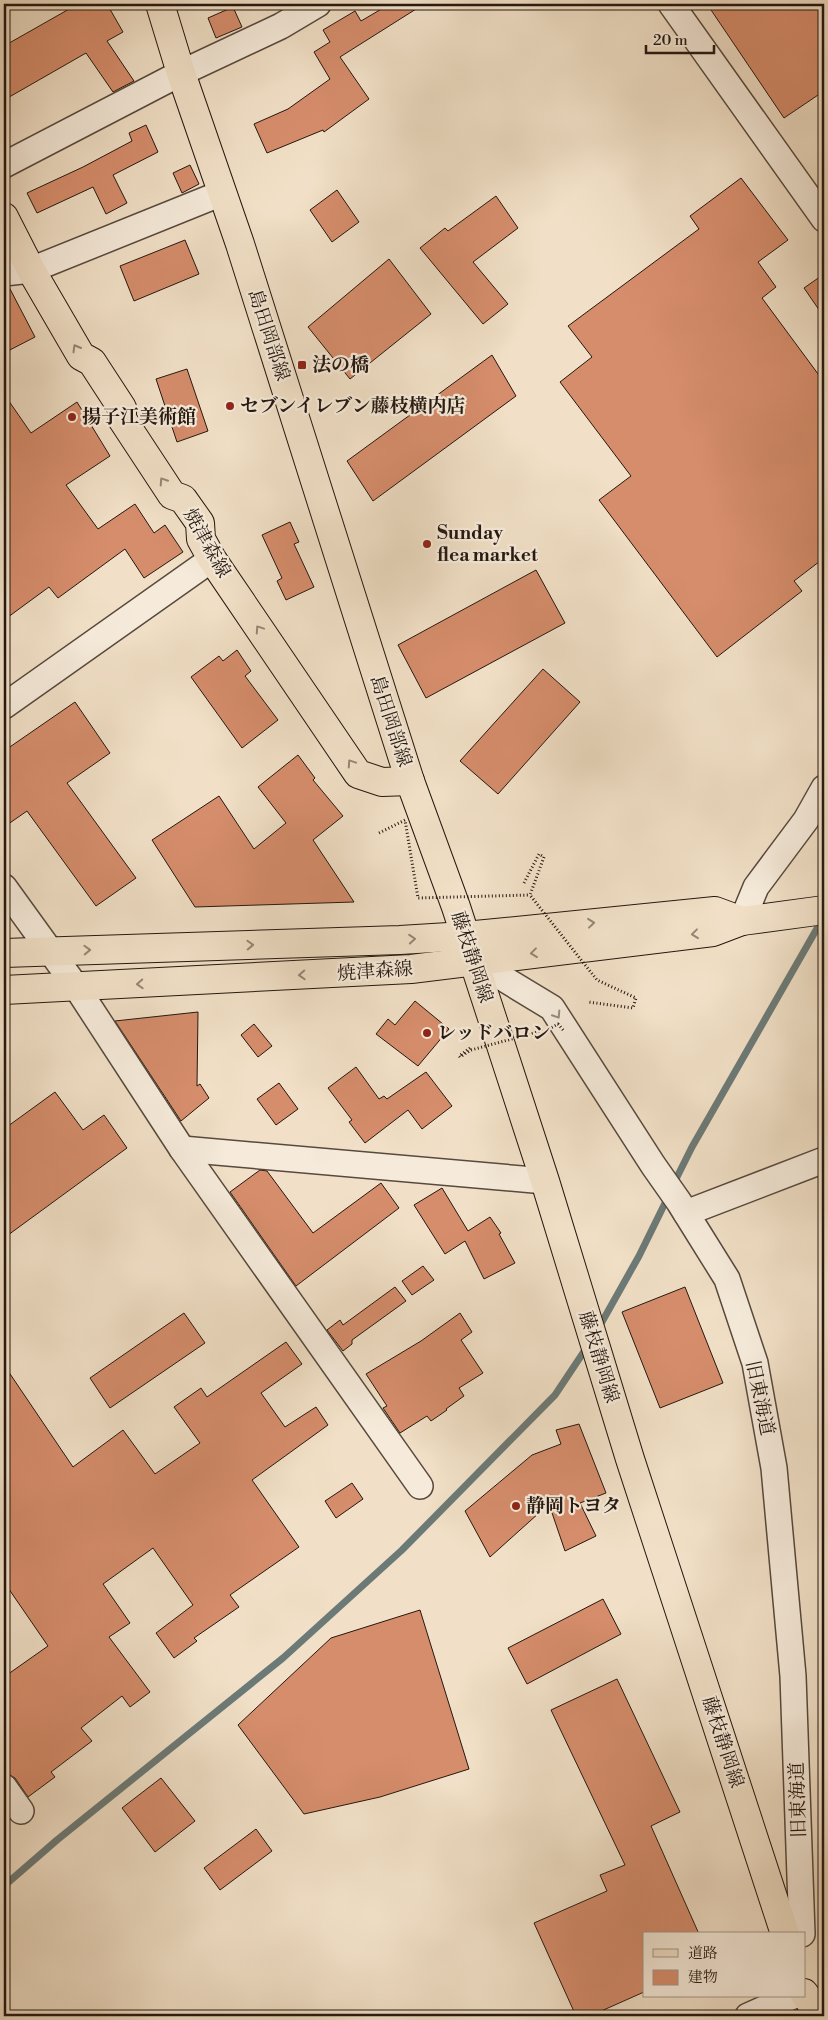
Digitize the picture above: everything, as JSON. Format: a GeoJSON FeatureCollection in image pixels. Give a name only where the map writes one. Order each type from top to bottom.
{"type":"FeatureCollection","features":[{"type":"Feature","properties":{"kind":"main road","name":"島田岡部線"},"geometry":{"type":"LineString","coordinates":[[160,4],[181,73],[240,244],[410,781]]}},
{"type":"Feature","properties":{"kind":"main road","name":"焼津森線"},"geometry":{"type":"LineString","coordinates":[[4,217],[31,270],[81,356],[92,362],[122,408],[122,419],[167,488],[172,495],[183,500],[200,524],[201,539],[212,559],[358,774],[382,782],[410,781]]}},
{"type":"Feature","properties":{"kind":"main road","name":"藤枝静岡線"},"geometry":{"type":"LineString","coordinates":[[410,781],[469,948],[545,1181],[630,1460],[784,1932]]}},
{"type":"Feature","properties":{"kind":"main road","name":"焼津森線"},"geometry":{"type":"LineString","coordinates":[[4,953],[400,940],[469,948],[713,932],[742,921],[824,910]]}},
{"type":"Feature","properties":{"kind":"main road","name":"焼津森線"},"geometry":{"type":"LineString","coordinates":[[4,990],[76,988],[410,969],[469,948]]}},
{"type":"Feature","properties":{"kind":"main road"},"geometry":{"type":"LineString","coordinates":[[806,1996],[820,2016]]}},
{"type":"Feature","properties":{"kind":"main road"},"geometry":{"type":"LineString","coordinates":[[805,1998],[809,2016]]}},
{"type":"Feature","properties":{"kind":"street"},"geometry":{"type":"LineString","coordinates":[[4,165],[181,73],[281,26],[318,4]]}},
{"type":"Feature","properties":{"kind":"street"},"geometry":{"type":"LineString","coordinates":[[671,4],[824,219]]}},
{"type":"Feature","properties":{"kind":"street"},"geometry":{"type":"LineString","coordinates":[[4,273],[31,270],[222,193]]}},
{"type":"Feature","properties":{"kind":"street"},"geometry":{"type":"LineString","coordinates":[[4,706],[212,559]]}},
{"type":"Feature","properties":{"kind":"street"},"geometry":{"type":"LineString","coordinates":[[742,921],[756,887],[806,820],[824,788]]}},
{"type":"Feature","properties":{"kind":"street"},"geometry":{"type":"LineString","coordinates":[[4,887],[76,988],[182,1149],[420,1486]]}},
{"type":"Feature","properties":{"kind":"street","name":"旧東海道"},"geometry":{"type":"LineString","coordinates":[[469,948],[552,1008],[653,1165],[683,1208],[727,1279],[755,1363],[774,1468],[793,1676],[802,1932]]}},
{"type":"Feature","properties":{"kind":"street"},"geometry":{"type":"LineString","coordinates":[[182,1149],[545,1181]]}},
{"type":"Feature","properties":{"kind":"street"},"geometry":{"type":"LineString","coordinates":[[683,1208],[824,1160]]}},
{"type":"Feature","properties":{"kind":"street"},"geometry":{"type":"LineString","coordinates":[[4,1787],[21,1811]]}},
{"type":"Feature","properties":{"kind":"street"},"geometry":{"type":"LineString","coordinates":[[748,2016],[788,1998]]}},
{"type":"Feature","properties":{"kind":"path"},"geometry":{"type":"LineString","coordinates":[[379,833],[405,820],[418,898],[530,895]]}},
{"type":"Feature","properties":{"kind":"path"},"geometry":{"type":"LineString","coordinates":[[524,883],[539,854],[544,857],[530,895]]}},
{"type":"Feature","properties":{"kind":"path"},"geometry":{"type":"LineString","coordinates":[[530,895],[596,980],[636,998],[633,1008],[588,1002]]}},
{"type":"Feature","properties":{"kind":"path"},"geometry":{"type":"LineString","coordinates":[[470,1048],[459,1056],[460,1058],[471,1050],[549,1029],[558,1024],[564,1031]]}},
{"type":"Feature","properties":{"kind":"building"},"geometry":{"type":"Polygon","coordinates":[[[78,4],[107,4],[123,32],[107,41],[134,81],[113,92],[86,53],[4,100],[4,46],[78,4]]]}},
{"type":"Feature","properties":{"kind":"building"},"geometry":{"type":"Polygon","coordinates":[[[390,4],[424,4],[340,57],[369,99],[324,132],[323,130],[267,153],[254,124],[288,109],[330,79],[314,52],[330,42],[323,30],[355,11],[361,21],[390,4]]]}},
{"type":"Feature","properties":{"kind":"building"},"geometry":{"type":"Polygon","coordinates":[[[707,4],[824,4],[824,91],[784,118],[707,4]]]}},
{"type":"Feature","properties":{"kind":"building"},"geometry":{"type":"Polygon","coordinates":[[[233,7],[242,27],[216,38],[208,18],[233,7]]]}},
{"type":"Feature","properties":{"kind":"building"},"geometry":{"type":"Polygon","coordinates":[[[146,125],[158,152],[113,175],[127,203],[106,214],[93,187],[37,213],[27,193],[83,167],[132,141],[129,133],[146,125]]]}},
{"type":"Feature","properties":{"kind":"building"},"geometry":{"type":"Polygon","coordinates":[[[190,165],[199,184],[182,193],[173,173],[190,165]]]}},
{"type":"Feature","properties":{"kind":"building"},"geometry":{"type":"Polygon","coordinates":[[[741,178],[788,240],[758,262],[776,287],[762,298],[824,382],[824,558],[794,581],[802,591],[717,657],[599,500],[631,476],[560,382],[592,357],[568,326],[699,229],[690,216],[741,178]]]}},
{"type":"Feature","properties":{"kind":"building"},"geometry":{"type":"Polygon","coordinates":[[[337,190],[359,222],[332,242],[310,210],[337,190]]]}},
{"type":"Feature","properties":{"kind":"building"},"geometry":{"type":"Polygon","coordinates":[[[496,196],[518,228],[473,262],[508,304],[483,324],[420,248],[445,228],[448,231],[496,196]]]}},
{"type":"Feature","properties":{"kind":"building"},"geometry":{"type":"Polygon","coordinates":[[[185,240],[199,274],[134,301],[120,266],[185,240]]]}},
{"type":"Feature","properties":{"kind":"building"},"geometry":{"type":"Polygon","coordinates":[[[389,259],[431,314],[350,379],[308,327],[389,259]]]}},
{"type":"Feature","properties":{"kind":"building"},"geometry":{"type":"Polygon","coordinates":[[[824,274],[824,317],[804,288],[824,274]]]}},
{"type":"Feature","properties":{"kind":"building"},"geometry":{"type":"Polygon","coordinates":[[[4,287],[9,287],[35,337],[4,353],[4,287]]]}},
{"type":"Feature","properties":{"kind":"building"},"geometry":{"type":"Polygon","coordinates":[[[492,355],[516,396],[373,501],[347,461],[492,355]]]}},
{"type":"Feature","properties":{"kind":"building"},"geometry":{"type":"Polygon","coordinates":[[[187,369],[208,431],[177,442],[156,379],[187,369]]]}},
{"type":"Feature","properties":{"kind":"building"},"geometry":{"type":"Polygon","coordinates":[[[4,394],[31,433],[77,402],[110,456],[66,485],[98,529],[135,504],[154,533],[165,525],[183,552],[144,578],[125,549],[58,598],[49,587],[4,620],[4,394]]]}},
{"type":"Feature","properties":{"kind":"building"},"geometry":{"type":"Polygon","coordinates":[[[290,522],[299,542],[294,544],[314,587],[286,600],[277,581],[282,578],[262,535],[290,522]]]}},
{"type":"Feature","properties":{"kind":"building"},"geometry":{"type":"Polygon","coordinates":[[[536,570],[565,623],[426,698],[398,645],[536,570]]]}},
{"type":"Feature","properties":{"kind":"building"},"geometry":{"type":"Polygon","coordinates":[[[237,650],[251,671],[245,676],[278,720],[242,748],[191,677],[219,656],[223,661],[237,650]]]}},
{"type":"Feature","properties":{"kind":"building"},"geometry":{"type":"Polygon","coordinates":[[[543,669],[580,702],[498,794],[460,761],[543,669]]]}},
{"type":"Feature","properties":{"kind":"building"},"geometry":{"type":"Polygon","coordinates":[[[75,702],[110,753],[67,783],[136,878],[96,906],[27,811],[4,827],[4,751],[75,702]]]}},
{"type":"Feature","properties":{"kind":"building"},"geometry":{"type":"Polygon","coordinates":[[[298,755],[315,778],[313,780],[343,816],[313,840],[354,902],[195,907],[152,840],[219,796],[254,849],[286,823],[258,787],[298,755]]]}},
{"type":"Feature","properties":{"kind":"building"},"geometry":{"type":"Polygon","coordinates":[[[415,1001],[449,1029],[418,1066],[376,1034],[388,1019],[395,1025],[415,1001]]]}},
{"type":"Feature","properties":{"kind":"building"},"geometry":{"type":"Polygon","coordinates":[[[198,1012],[197,1086],[200,1084],[209,1098],[181,1121],[115,1021],[198,1012]]]}},
{"type":"Feature","properties":{"kind":"building"},"geometry":{"type":"Polygon","coordinates":[[[254,1024],[272,1046],[258,1057],[241,1035],[254,1024]]]}},
{"type":"Feature","properties":{"kind":"building"},"geometry":{"type":"Polygon","coordinates":[[[356,1067],[379,1099],[384,1096],[387,1099],[426,1072],[452,1106],[422,1129],[408,1110],[365,1143],[349,1122],[352,1120],[328,1088],[356,1067]]]}},
{"type":"Feature","properties":{"kind":"building"},"geometry":{"type":"Polygon","coordinates":[[[279,1083],[298,1109],[276,1125],[257,1099],[279,1083]]]}},
{"type":"Feature","properties":{"kind":"building"},"geometry":{"type":"Polygon","coordinates":[[[55,1092],[83,1130],[104,1115],[127,1148],[4,1238],[4,1129],[55,1092]]]}},
{"type":"Feature","properties":{"kind":"building"},"geometry":{"type":"Polygon","coordinates":[[[260,1170],[267,1171],[313,1233],[381,1183],[399,1208],[296,1286],[230,1192],[260,1170]]]}},
{"type":"Feature","properties":{"kind":"building"},"geometry":{"type":"Polygon","coordinates":[[[442,1188],[468,1231],[490,1217],[501,1233],[499,1234],[515,1263],[484,1279],[465,1241],[445,1254],[414,1205],[442,1188]]]}},
{"type":"Feature","properties":{"kind":"building"},"geometry":{"type":"Polygon","coordinates":[[[423,1266],[434,1280],[412,1295],[402,1281],[423,1266]]]}},
{"type":"Feature","properties":{"kind":"building"},"geometry":{"type":"Polygon","coordinates":[[[395,1287],[406,1301],[352,1340],[352,1344],[343,1351],[327,1330],[340,1320],[343,1325],[395,1287]]]}},
{"type":"Feature","properties":{"kind":"building"},"geometry":{"type":"Polygon","coordinates":[[[685,1287],[723,1383],[660,1408],[622,1312],[685,1287]]]}},
{"type":"Feature","properties":{"kind":"building"},"geometry":{"type":"Polygon","coordinates":[[[184,1313],[205,1343],[110,1408],[90,1378],[184,1313]]]}},
{"type":"Feature","properties":{"kind":"building"},"geometry":{"type":"Polygon","coordinates":[[[460,1313],[472,1332],[461,1340],[483,1373],[459,1388],[464,1396],[447,1410],[431,1421],[427,1416],[400,1433],[383,1408],[387,1406],[366,1374],[421,1341],[460,1313]]]}},
{"type":"Feature","properties":{"kind":"building"},"geometry":{"type":"Polygon","coordinates":[[[286,1342],[302,1364],[261,1393],[285,1427],[316,1407],[328,1425],[252,1480],[299,1547],[230,1595],[239,1607],[194,1638],[197,1641],[174,1658],[156,1633],[193,1605],[153,1548],[103,1584],[130,1623],[109,1637],[150,1692],[130,1707],[122,1696],[81,1728],[92,1741],[51,1772],[55,1777],[28,1797],[15,1778],[4,1772],[4,1677],[48,1646],[4,1582],[4,1365],[73,1467],[123,1430],[155,1474],[200,1443],[174,1407],[201,1388],[207,1397],[286,1342]]]}},
{"type":"Feature","properties":{"kind":"building"},"geometry":{"type":"Polygon","coordinates":[[[579,1424],[606,1493],[580,1503],[596,1536],[565,1551],[549,1504],[490,1557],[465,1511],[532,1455],[561,1444],[556,1430],[579,1424]]]}},
{"type":"Feature","properties":{"kind":"building"},"geometry":{"type":"Polygon","coordinates":[[[352,1483],[363,1499],[336,1518],[325,1501],[352,1483]]]}},
{"type":"Feature","properties":{"kind":"building"},"geometry":{"type":"Polygon","coordinates":[[[603,1599],[621,1634],[527,1684],[508,1648],[603,1599]]]}},
{"type":"Feature","properties":{"kind":"building"},"geometry":{"type":"Polygon","coordinates":[[[420,1610],[469,1769],[380,1797],[304,1814],[238,1725],[331,1638],[420,1610]]]}},
{"type":"Feature","properties":{"kind":"building"},"geometry":{"type":"Polygon","coordinates":[[[617,1679],[680,1812],[651,1826],[698,1932],[643,1932],[643,1992],[590,2016],[576,2016],[534,1923],[607,1891],[600,1875],[625,1865],[551,1710],[617,1679]]]}},
{"type":"Feature","properties":{"kind":"building"},"geometry":{"type":"Polygon","coordinates":[[[161,1778],[195,1821],[155,1852],[122,1808],[161,1778]]]}},
{"type":"Feature","properties":{"kind":"building"},"geometry":{"type":"Polygon","coordinates":[[[256,1829],[272,1851],[220,1890],[204,1868],[256,1829]]]}},
{"type":"Feature","properties":{"kind":"waterway"},"geometry":{"type":"LineString","coordinates":[[673,1185],[692,1147],[823,918]]}},
{"type":"Feature","properties":{"kind":"waterway"},"geometry":{"type":"LineString","coordinates":[[598,1329],[639,1256],[669,1195]]}},
{"type":"Feature","properties":{"kind":"waterway"},"geometry":{"type":"LineString","coordinates":[[4,1886],[57,1840],[283,1658],[402,1550],[555,1395],[587,1347]]}},
{"type":"Feature","properties":{"kind":"place","name":"法の橋"},"geometry":{"type":"Point","coordinates":[302,365]}},
{"type":"Feature","properties":{"kind":"place","name":"セブンイレブン藤枝横内店"},"geometry":{"type":"Point","coordinates":[230,406]}},
{"type":"Feature","properties":{"kind":"place","name":"揚子江美術館"},"geometry":{"type":"Point","coordinates":[72,417]}},
{"type":"Feature","properties":{"kind":"place","name":"Sunday flea market"},"geometry":{"type":"Point","coordinates":[427,544]}},
{"type":"Feature","properties":{"kind":"place","name":"レッドバロン"},"geometry":{"type":"Point","coordinates":[427,1033]}},
{"type":"Feature","properties":{"kind":"place","name":"静岡トヨタ"},"geometry":{"type":"Point","coordinates":[516,1506]}}]}
